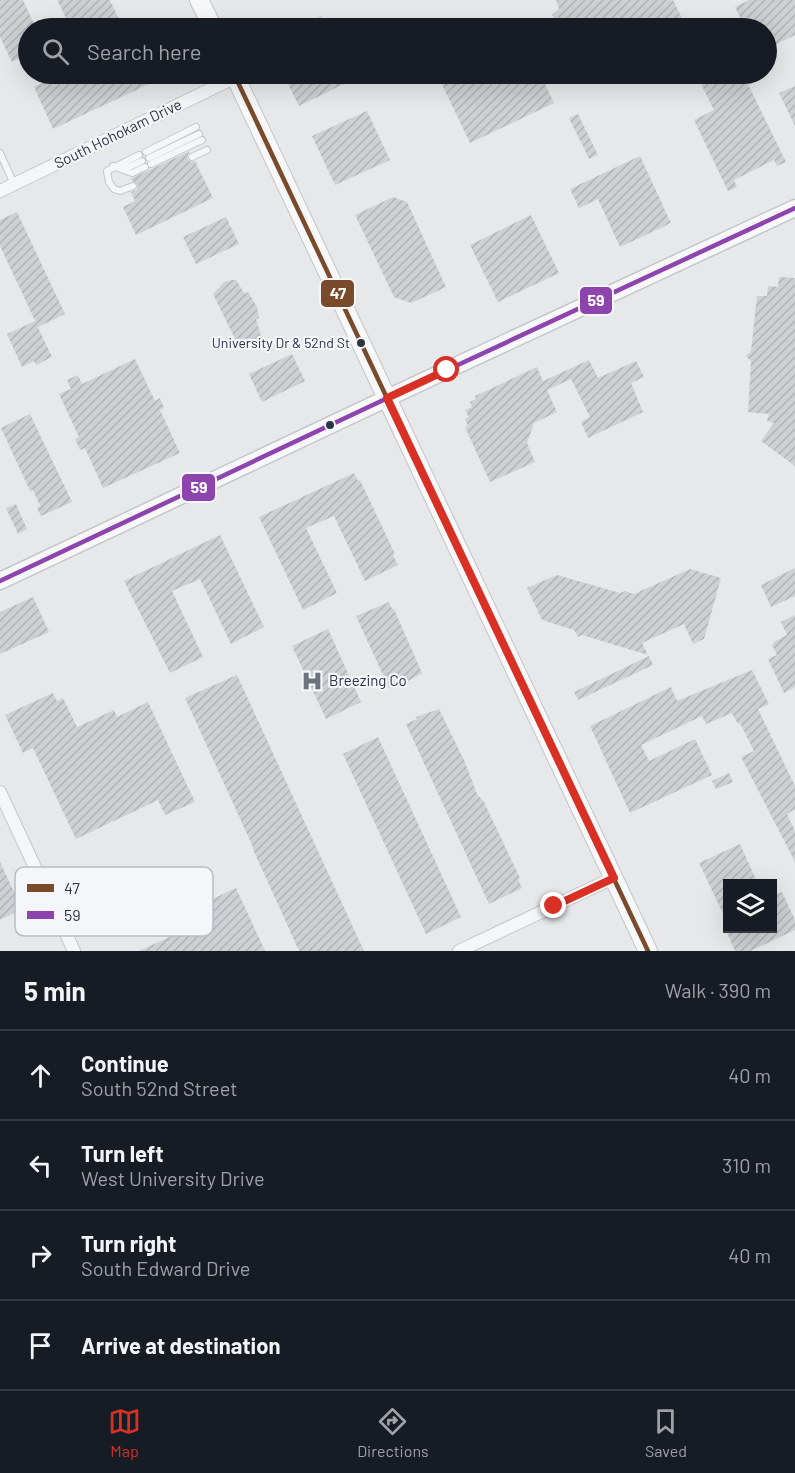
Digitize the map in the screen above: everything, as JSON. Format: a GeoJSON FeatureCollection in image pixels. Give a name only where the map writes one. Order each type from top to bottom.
{"type":"FeatureCollection","features":[{"type":"Feature","properties":{"kind":"main road"},"geometry":{"type":"LineString","coordinates":[[199,0],[208,18]]}},
{"type":"Feature","properties":{"kind":"main road"},"geometry":{"type":"LineString","coordinates":[[239,84],[648,951]]}},
{"type":"Feature","properties":{"kind":"main road"},"geometry":{"type":"LineString","coordinates":[[0,581],[795,208]]}},
{"type":"Feature","properties":{"kind":"street","name":"South Hohokam Drive"},"geometry":{"type":"LineString","coordinates":[[0,191],[217,84]]}},
{"type":"Feature","properties":{"kind":"street"},"geometry":{"type":"LineString","coordinates":[[0,792],[35,867]]}},
{"type":"Feature","properties":{"kind":"street"},"geometry":{"type":"LineString","coordinates":[[459,951],[614,878]]}},
{"type":"Feature","properties":{"kind":"street"},"geometry":{"type":"LineString","coordinates":[[67,936],[74,951]]}},
{"type":"Feature","properties":{"kind":"lane"},"geometry":{"type":"LineString","coordinates":[[133,186],[120,191],[114,189],[107,173],[113,166],[145,159],[199,134]]}},
{"type":"Feature","properties":{"kind":"lane"},"geometry":{"type":"LineString","coordinates":[[192,157],[207,150]]}},
{"type":"Feature","properties":{"kind":"lane"},"geometry":{"type":"LineString","coordinates":[[0,153],[14,184]]}},
{"type":"Feature","properties":{"kind":"lane"},"geometry":{"type":"LineString","coordinates":[[113,166],[132,173],[145,159]]}},
{"type":"Feature","properties":{"kind":"building"},"geometry":{"type":"Polygon","coordinates":[[[0,0],[23,0],[31,18],[18,18],[18,59],[12,62],[0,37],[0,0]]]}},
{"type":"Feature","properties":{"kind":"building"},"geometry":{"type":"Polygon","coordinates":[[[57,0],[110,0],[118,18],[66,18],[57,0]]]}},
{"type":"Feature","properties":{"kind":"building"},"geometry":{"type":"Polygon","coordinates":[[[556,0],[673,0],[682,18],[554,18],[552,15],[559,9],[556,0]]]}},
{"type":"Feature","properties":{"kind":"building"},"geometry":{"type":"Polygon","coordinates":[[[749,0],[795,0],[795,35],[777,44],[777,18],[740,18],[735,7],[749,0]]]}},
{"type":"Feature","properties":{"kind":"building"},"geometry":{"type":"Polygon","coordinates":[[[40,84],[149,84],[53,129],[34,87],[40,84]]]}},
{"type":"Feature","properties":{"kind":"building"},"geometry":{"type":"Polygon","coordinates":[[[288,84],[344,84],[299,106],[288,84]]]}},
{"type":"Feature","properties":{"kind":"building"},"geometry":{"type":"Polygon","coordinates":[[[442,84],[545,84],[554,103],[470,143],[442,84]]]}},
{"type":"Feature","properties":{"kind":"building"},"geometry":{"type":"Polygon","coordinates":[[[701,84],[748,84],[786,162],[777,166],[774,160],[734,180],[737,187],[728,191],[694,120],[714,110],[701,84]]]}},
{"type":"Feature","properties":{"kind":"building"},"geometry":{"type":"Polygon","coordinates":[[[795,86],[795,126],[779,93],[795,86]]]}},
{"type":"Feature","properties":{"kind":"building"},"geometry":{"type":"Polygon","coordinates":[[[367,111],[390,160],[335,185],[312,136],[367,111]]]}},
{"type":"Feature","properties":{"kind":"building"},"geometry":{"type":"Polygon","coordinates":[[[578,114],[598,155],[589,159],[569,118],[578,114]]]}},
{"type":"Feature","properties":{"kind":"building"},"geometry":{"type":"Polygon","coordinates":[[[190,151],[187,156],[188,160],[195,161],[213,198],[136,235],[123,207],[135,201],[131,192],[137,190],[138,185],[130,179],[190,151]]]}},
{"type":"Feature","properties":{"kind":"building"},"geometry":{"type":"Polygon","coordinates":[[[640,156],[671,223],[620,247],[598,199],[579,208],[570,189],[640,156]]]}},
{"type":"Feature","properties":{"kind":"building"},"geometry":{"type":"Polygon","coordinates":[[[393,197],[407,202],[446,287],[411,303],[394,297],[355,215],[393,197]]]}},
{"type":"Feature","properties":{"kind":"building"},"geometry":{"type":"Polygon","coordinates":[[[17,212],[65,314],[38,327],[0,246],[0,220],[17,212]]]}},
{"type":"Feature","properties":{"kind":"building"},"geometry":{"type":"Polygon","coordinates":[[[531,215],[559,273],[498,302],[470,245],[531,215]]]}},
{"type":"Feature","properties":{"kind":"building"},"geometry":{"type":"Polygon","coordinates":[[[226,217],[239,244],[196,264],[183,237],[226,217]]]}},
{"type":"Feature","properties":{"kind":"building"},"geometry":{"type":"Polygon","coordinates":[[[779,277],[795,278],[795,466],[761,441],[774,423],[767,421],[769,414],[748,412],[751,361],[746,356],[751,351],[757,296],[767,296],[768,286],[778,287],[779,277]]]}},
{"type":"Feature","properties":{"kind":"building"},"geometry":{"type":"Polygon","coordinates":[[[236,280],[245,294],[248,292],[257,307],[259,318],[256,319],[261,336],[251,343],[236,341],[213,294],[224,282],[236,280]]]}},
{"type":"Feature","properties":{"kind":"building"},"geometry":{"type":"Polygon","coordinates":[[[35,321],[52,357],[36,365],[34,361],[22,367],[7,334],[35,321]]]}},
{"type":"Feature","properties":{"kind":"building"},"geometry":{"type":"Polygon","coordinates":[[[292,354],[305,381],[262,402],[249,374],[292,354]]]}},
{"type":"Feature","properties":{"kind":"building"},"geometry":{"type":"Polygon","coordinates":[[[135,359],[155,401],[160,398],[164,408],[160,410],[180,453],[103,488],[85,448],[80,450],[75,439],[79,437],[59,394],[71,389],[67,380],[78,375],[82,384],[135,359]]]}},
{"type":"Feature","properties":{"kind":"building"},"geometry":{"type":"Polygon","coordinates":[[[589,360],[598,378],[636,361],[644,377],[631,383],[643,412],[588,438],[581,422],[590,417],[571,379],[547,390],[557,412],[534,423],[527,443],[535,462],[490,482],[465,427],[468,426],[465,419],[469,417],[465,410],[472,407],[470,402],[476,399],[475,396],[537,367],[543,381],[589,360]]]}},
{"type":"Feature","properties":{"kind":"building"},"geometry":{"type":"Polygon","coordinates":[[[30,414],[72,502],[41,516],[37,508],[40,506],[33,490],[30,491],[1,428],[30,414]]]}},
{"type":"Feature","properties":{"kind":"building"},"geometry":{"type":"Polygon","coordinates":[[[354,473],[358,481],[360,480],[398,565],[365,581],[334,516],[306,528],[337,593],[303,610],[259,517],[354,473]]]}},
{"type":"Feature","properties":{"kind":"building"},"geometry":{"type":"Polygon","coordinates":[[[16,504],[27,529],[18,534],[6,508],[16,504]]]}},
{"type":"Feature","properties":{"kind":"building"},"geometry":{"type":"Polygon","coordinates":[[[220,535],[264,627],[231,644],[200,579],[172,591],[203,657],[170,673],[124,581],[220,535]]]}},
{"type":"Feature","properties":{"kind":"building"},"geometry":{"type":"Polygon","coordinates":[[[795,568],[795,596],[771,607],[761,585],[795,568]]]}},
{"type":"Feature","properties":{"kind":"building"},"geometry":{"type":"Polygon","coordinates":[[[690,569],[721,578],[704,639],[693,644],[684,624],[642,643],[648,655],[582,635],[578,637],[574,630],[542,620],[527,588],[557,575],[620,593],[625,591],[634,594],[690,569]]]}},
{"type":"Feature","properties":{"kind":"building"},"geometry":{"type":"Polygon","coordinates":[[[33,597],[49,632],[0,654],[0,612],[33,597]]]}},
{"type":"Feature","properties":{"kind":"building"},"geometry":{"type":"Polygon","coordinates":[[[389,602],[422,673],[401,685],[400,683],[389,688],[356,616],[389,602]]]}},
{"type":"Feature","properties":{"kind":"building"},"geometry":{"type":"Polygon","coordinates":[[[795,615],[795,687],[784,693],[768,659],[777,655],[772,645],[774,642],[787,635],[781,622],[795,615]]]}},
{"type":"Feature","properties":{"kind":"building"},"geometry":{"type":"Polygon","coordinates":[[[328,629],[361,702],[326,719],[292,646],[328,629]]]}},
{"type":"Feature","properties":{"kind":"building"},"geometry":{"type":"Polygon","coordinates":[[[649,656],[653,665],[578,700],[574,692],[649,656]]]}},
{"type":"Feature","properties":{"kind":"building"},"geometry":{"type":"Polygon","coordinates":[[[752,670],[769,704],[758,709],[795,786],[795,809],[787,814],[795,831],[795,862],[741,757],[754,751],[740,723],[738,724],[732,713],[706,724],[702,716],[641,745],[649,761],[695,739],[712,775],[630,813],[590,726],[671,687],[677,701],[752,670]]]}},
{"type":"Feature","properties":{"kind":"building"},"geometry":{"type":"Polygon","coordinates":[[[237,675],[364,951],[299,951],[185,698],[237,675]]]}},
{"type":"Feature","properties":{"kind":"building"},"geometry":{"type":"Polygon","coordinates":[[[53,693],[57,701],[63,698],[77,727],[114,710],[117,717],[148,702],[195,802],[165,815],[158,800],[76,839],[33,748],[23,753],[5,715],[53,693]]]}},
{"type":"Feature","properties":{"kind":"building"},"geometry":{"type":"Polygon","coordinates":[[[439,709],[464,760],[477,794],[484,802],[520,878],[518,879],[522,888],[489,904],[406,724],[417,719],[416,717],[439,709]]]}},
{"type":"Feature","properties":{"kind":"building"},"geometry":{"type":"Polygon","coordinates":[[[378,737],[461,917],[426,934],[343,754],[378,737]]]}},
{"type":"Feature","properties":{"kind":"building"},"geometry":{"type":"Polygon","coordinates":[[[729,773],[733,782],[716,789],[712,781],[729,773]]]}},
{"type":"Feature","properties":{"kind":"building"},"geometry":{"type":"Polygon","coordinates":[[[740,844],[756,879],[723,879],[723,913],[699,863],[740,844]]]}},
{"type":"Feature","properties":{"kind":"building"},"geometry":{"type":"Polygon","coordinates":[[[0,862],[15,894],[15,912],[0,920],[0,862]]]}},
{"type":"Feature","properties":{"kind":"building"},"geometry":{"type":"Polygon","coordinates":[[[236,888],[265,951],[139,951],[172,936],[213,936],[213,899],[236,888]]]}},
{"type":"Feature","properties":{"kind":"building"},"geometry":{"type":"Polygon","coordinates":[[[782,892],[795,920],[795,930],[750,951],[735,951],[727,933],[777,933],[777,894],[782,892]]]}},
{"type":"Feature","properties":{"kind":"transit line","name":"47"},"geometry":{"type":"LineString","coordinates":[[239,84],[648,951]]}},
{"type":"Feature","properties":{"kind":"transit line","name":"59"},"geometry":{"type":"LineString","coordinates":[[0,581],[795,208]]}},
{"type":"Feature","properties":{"kind":"place","name":"University Dr & 52nd St"},"geometry":{"type":"Point","coordinates":[361,343]}},
{"type":"Feature","properties":{"kind":"place","name":"Breezing Co"},"geometry":{"type":"Point","coordinates":[312,681]}},
{"type":"Feature","properties":{"kind":"route"},"geometry":{"type":"LineString","coordinates":[[447,370],[387,398],[614,878],[554,906]]}}]}
